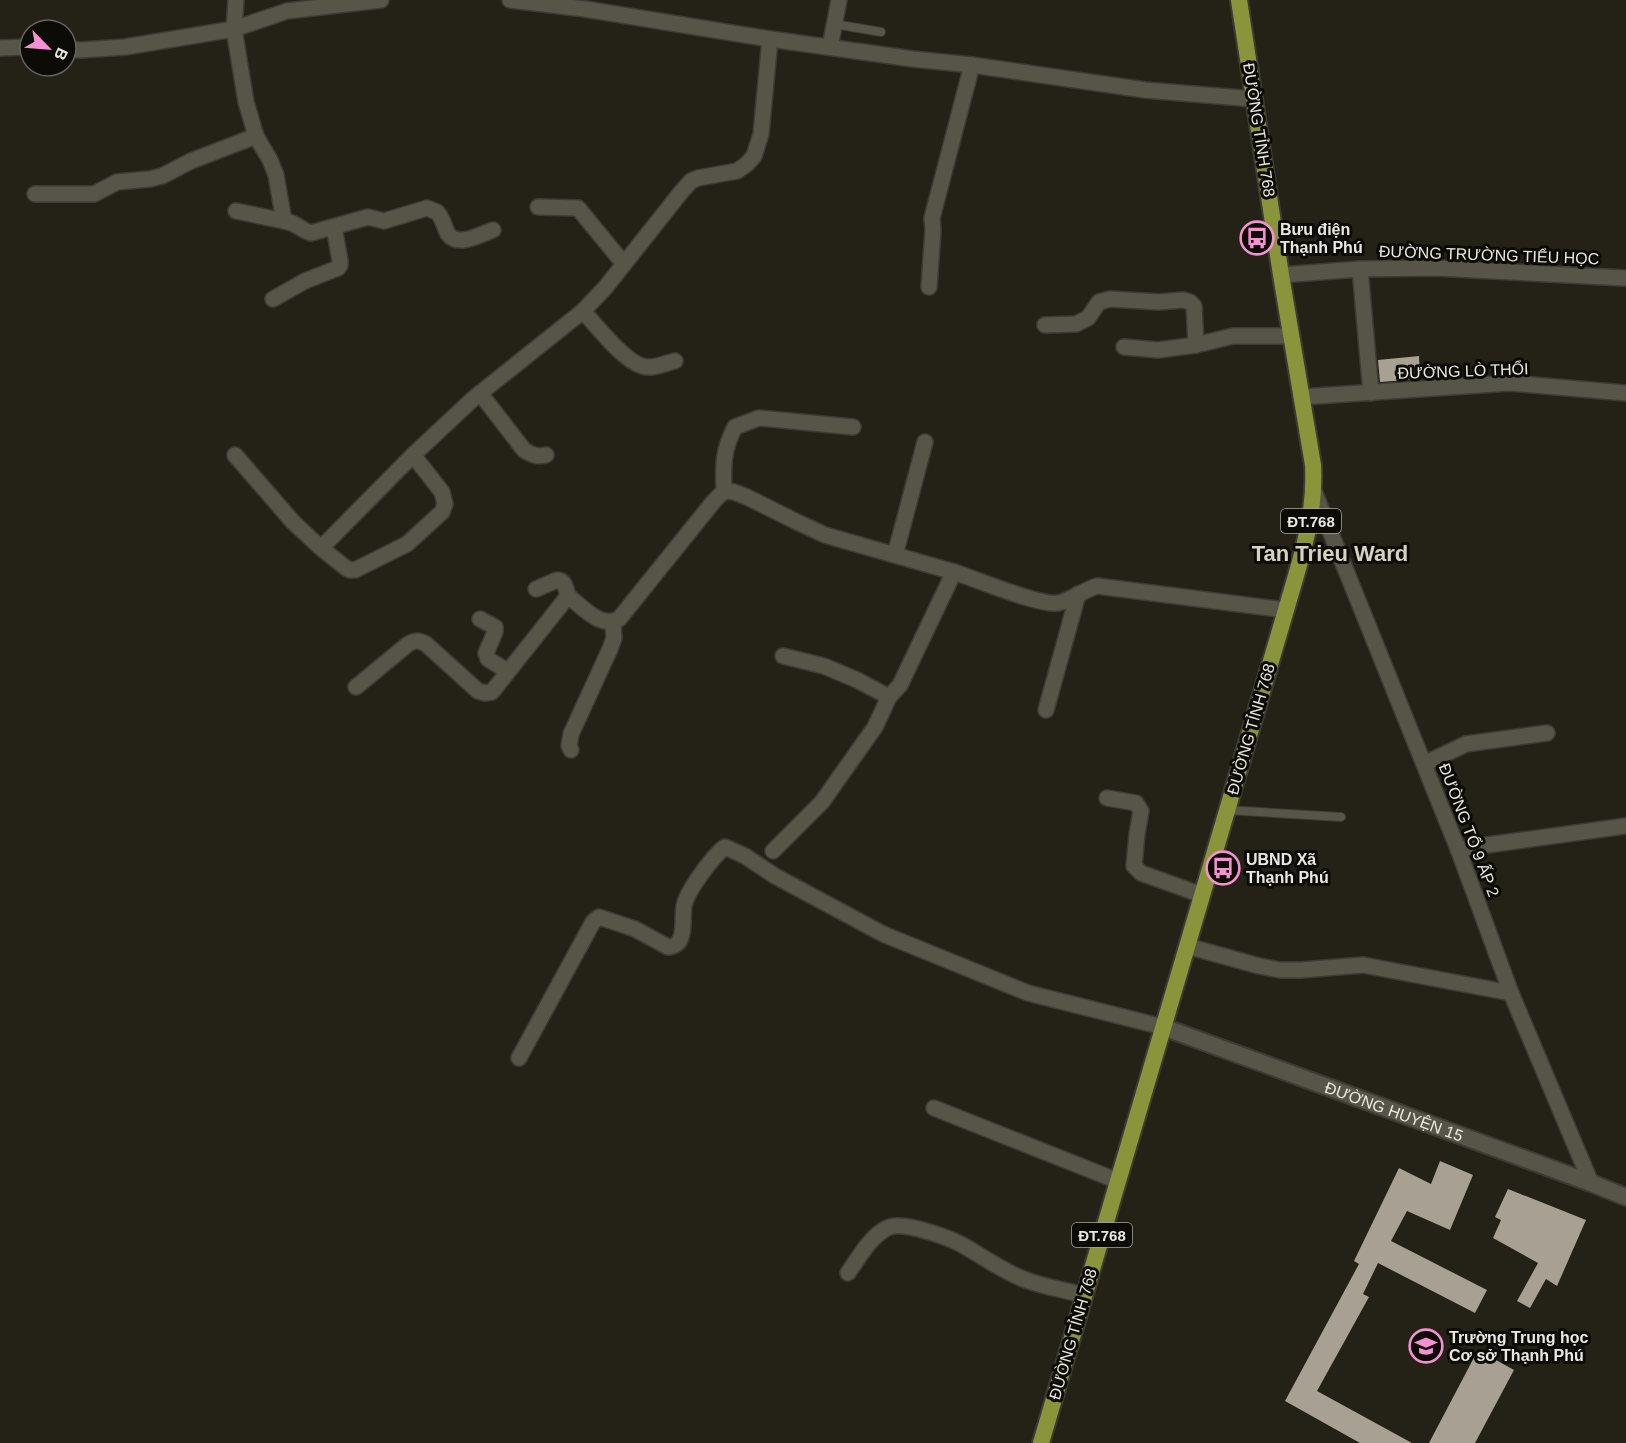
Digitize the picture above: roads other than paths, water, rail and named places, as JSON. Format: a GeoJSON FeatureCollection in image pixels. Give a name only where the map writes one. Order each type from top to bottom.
{"type":"FeatureCollection","features":[{"type":"Feature","properties":{"kind":"main road","name":"ĐƯỜNG TỈNH 768"},"geometry":{"type":"LineString","coordinates":[[1041,1443],[1309,531],[1314,491],[1313,465],[1239,0]]}},
{"type":"Feature","properties":{"kind":"street"},"geometry":{"type":"LineString","coordinates":[[236,0],[234,29],[246,102],[256,136],[276,175],[284,221]]}},
{"type":"Feature","properties":{"kind":"street"},"geometry":{"type":"LineString","coordinates":[[78,49],[111,48],[234,29],[287,11],[381,0]]}},
{"type":"Feature","properties":{"kind":"street"},"geometry":{"type":"LineString","coordinates":[[510,0],[585,4],[770,39],[1145,90],[1254,99]]}},
{"type":"Feature","properties":{"kind":"street"},"geometry":{"type":"LineString","coordinates":[[830,47],[839,0]]}},
{"type":"Feature","properties":{"kind":"street"},"geometry":{"type":"LineString","coordinates":[[321,548],[413,455],[480,393],[583,311],[605,288],[681,191],[691,182],[704,176],[737,171],[747,164],[754,156],[761,134],[770,39]]}},
{"type":"Feature","properties":{"kind":"street"},"geometry":{"type":"LineString","coordinates":[[0,48],[18,47]]}},
{"type":"Feature","properties":{"kind":"street"},"geometry":{"type":"LineString","coordinates":[[929,287],[932,218],[972,65]]}},
{"type":"Feature","properties":{"kind":"street"},"geometry":{"type":"LineString","coordinates":[[35,194],[94,194],[117,182],[162,176],[191,160],[256,136]]}},
{"type":"Feature","properties":{"kind":"street"},"geometry":{"type":"LineString","coordinates":[[538,207],[578,208],[624,264]]}},
{"type":"Feature","properties":{"kind":"street"},"geometry":{"type":"LineString","coordinates":[[236,211],[294,223],[311,233],[368,217],[384,221],[427,208],[441,216],[448,234],[454,239],[467,239],[493,230]]}},
{"type":"Feature","properties":{"kind":"street"},"geometry":{"type":"LineString","coordinates":[[273,299],[305,281],[338,268],[340,261],[334,227]]}},
{"type":"Feature","properties":{"kind":"street"},"geometry":{"type":"LineString","coordinates":[[1360,268],[1371,393]]}},
{"type":"Feature","properties":{"kind":"street","name":"ĐƯỜNG TRƯỜNG TIỂU HỌC"},"geometry":{"type":"LineString","coordinates":[[1281,275],[1360,268],[1436,268],[1624,278]]}},
{"type":"Feature","properties":{"kind":"street"},"geometry":{"type":"LineString","coordinates":[[1045,325],[1076,324],[1088,318],[1098,302],[1110,299],[1159,302],[1183,300],[1194,306],[1196,345]]}},
{"type":"Feature","properties":{"kind":"street"},"geometry":{"type":"LineString","coordinates":[[583,311],[627,358],[640,366],[649,368],[675,361]]}},
{"type":"Feature","properties":{"kind":"street"},"geometry":{"type":"LineString","coordinates":[[1124,347],[1158,350],[1196,345],[1233,336],[1291,336]]}},
{"type":"Feature","properties":{"kind":"street","name":"ĐƯỜNG LÒ THỔI"},"geometry":{"type":"LineString","coordinates":[[1301,397],[1510,383],[1626,393]]}},
{"type":"Feature","properties":{"kind":"street"},"geometry":{"type":"LineString","coordinates":[[480,393],[524,450],[538,457],[546,455]]}},
{"type":"Feature","properties":{"kind":"street"},"geometry":{"type":"LineString","coordinates":[[536,589],[560,580],[564,582],[568,596],[596,617],[613,622],[619,619],[724,491],[723,459],[735,427],[759,418],[853,427]]}},
{"type":"Feature","properties":{"kind":"street"},"geometry":{"type":"LineString","coordinates":[[895,555],[925,442]]}},
{"type":"Feature","properties":{"kind":"street"},"geometry":{"type":"LineString","coordinates":[[235,455],[293,522],[346,568],[355,570],[407,544],[442,512],[445,504],[442,492],[413,455]]}},
{"type":"Feature","properties":{"kind":"street"},"geometry":{"type":"LineString","coordinates":[[724,491],[747,496],[825,535],[954,572],[1040,602],[1056,604],[1097,586],[1286,610]]}},
{"type":"Feature","properties":{"kind":"street","name":"ĐƯỜNG TỔ 9 ẤP 2"},"geometry":{"type":"LineString","coordinates":[[1314,491],[1458,849],[1511,993],[1591,1183]]}},
{"type":"Feature","properties":{"kind":"street"},"geometry":{"type":"LineString","coordinates":[[773,851],[822,801],[875,727],[890,697],[900,685],[954,572]]}},
{"type":"Feature","properties":{"kind":"street"},"geometry":{"type":"LineString","coordinates":[[1046,710],[1078,594]]}},
{"type":"Feature","properties":{"kind":"street"},"geometry":{"type":"LineString","coordinates":[[356,687],[413,641],[419,641],[426,644],[478,692],[492,692],[568,596]]}},
{"type":"Feature","properties":{"kind":"street"},"geometry":{"type":"LineString","coordinates":[[480,619],[495,627],[486,653],[488,659],[507,671]]}},
{"type":"Feature","properties":{"kind":"street"},"geometry":{"type":"LineString","coordinates":[[571,750],[568,746],[571,734],[614,638],[613,622]]}},
{"type":"Feature","properties":{"kind":"street"},"geometry":{"type":"LineString","coordinates":[[783,656],[824,666],[890,697]]}},
{"type":"Feature","properties":{"kind":"street"},"geometry":{"type":"LineString","coordinates":[[1424,764],[1466,744],[1547,733]]}},
{"type":"Feature","properties":{"kind":"street"},"geometry":{"type":"LineString","coordinates":[[1107,798],[1136,803],[1141,811],[1134,866],[1141,873],[1202,895]]}},
{"type":"Feature","properties":{"kind":"street"},"geometry":{"type":"LineString","coordinates":[[1458,849],[1626,826]]}},
{"type":"Feature","properties":{"kind":"street"},"geometry":{"type":"LineString","coordinates":[[519,1058],[593,922],[599,917],[607,919],[635,929],[668,947],[675,945],[680,939],[683,928],[684,905],[695,883],[718,852],[725,847],[883,934],[1028,993],[1163,1027]]}},
{"type":"Feature","properties":{"kind":"street"},"geometry":{"type":"LineString","coordinates":[[1187,946],[1281,970],[1363,965],[1511,993]]}},
{"type":"Feature","properties":{"kind":"street","name":"ĐƯỜNG HUYỆN 15"},"geometry":{"type":"LineString","coordinates":[[1163,1027],[1626,1197]]}},
{"type":"Feature","properties":{"kind":"street"},"geometry":{"type":"LineString","coordinates":[[934,1108],[1118,1181]]}},
{"type":"Feature","properties":{"kind":"street"},"geometry":{"type":"LineString","coordinates":[[848,1273],[871,1240],[888,1227],[904,1225],[963,1245],[1025,1280],[1084,1295]]}},
{"type":"Feature","properties":{"kind":"lane"},"geometry":{"type":"LineString","coordinates":[[834,24],[881,32]]}},
{"type":"Feature","properties":{"kind":"lane"},"geometry":{"type":"LineString","coordinates":[[1227,810],[1341,817]]}},
{"type":"Feature","properties":{"kind":"place","name":"Bưu điện Thạnh Phú"},"geometry":{"type":"Point","coordinates":[1257,238]}},
{"type":"Feature","properties":{"kind":"place","name":"UBND Xã Thạnh Phú"},"geometry":{"type":"Point","coordinates":[1223,868]}},
{"type":"Feature","properties":{"kind":"place","name":"Trường Trung học Cơ sở Thạnh Phú"},"geometry":{"type":"Point","coordinates":[1426,1346]}},
{"type":"Feature","properties":{"kind":"district","name":"Tan Trieu Ward"},"geometry":{"type":"Point","coordinates":[1330,553]}}]}
